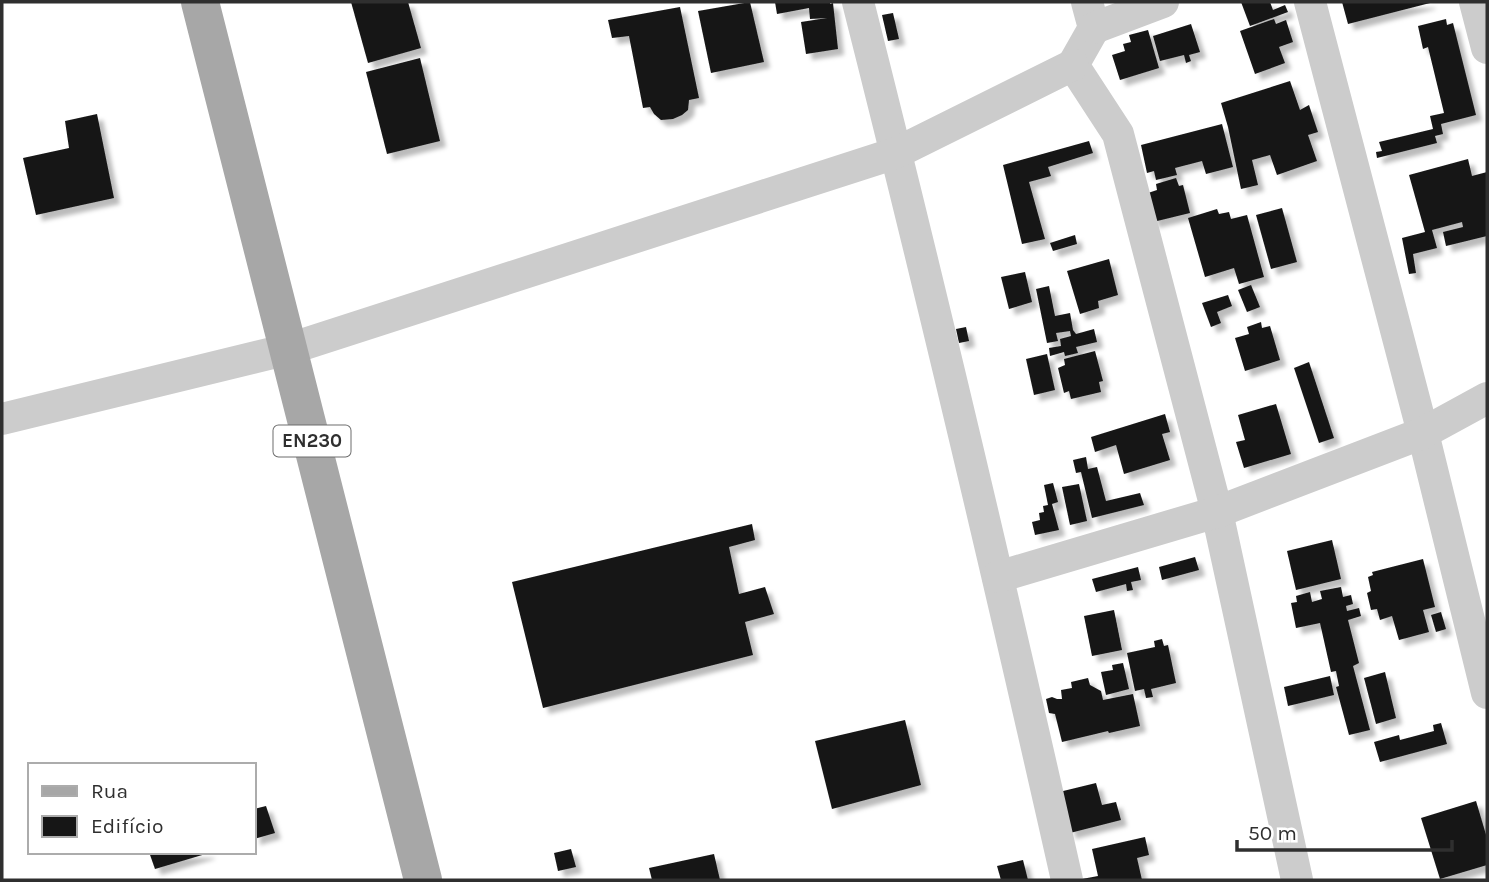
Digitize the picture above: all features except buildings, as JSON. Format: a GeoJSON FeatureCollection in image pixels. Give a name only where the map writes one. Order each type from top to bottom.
{"type":"FeatureCollection","features":[{"type":"Feature","properties":{"kind":"main road","name":"EN230"},"geometry":{"type":"LineString","coordinates":[[200,2],[423,880]]}},
{"type":"Feature","properties":{"kind":"street"},"geometry":{"type":"LineString","coordinates":[[858,2],[897,153],[998,577],[1067,880]]}},
{"type":"Feature","properties":{"kind":"street"},"geometry":{"type":"LineString","coordinates":[[2,419],[289,349],[897,153],[1073,65],[1090,15],[1163,2]]}},
{"type":"Feature","properties":{"kind":"street"},"geometry":{"type":"LineString","coordinates":[[1310,2],[1423,433],[1487,693]]}},
{"type":"Feature","properties":{"kind":"street"},"geometry":{"type":"LineString","coordinates":[[1475,2],[1487,48]]}},
{"type":"Feature","properties":{"kind":"street"},"geometry":{"type":"LineString","coordinates":[[1073,65],[1118,134],[1217,512],[1297,880]]}},
{"type":"Feature","properties":{"kind":"street"},"geometry":{"type":"LineString","coordinates":[[998,577],[1217,512],[1423,433],[1487,398]]}}]}
